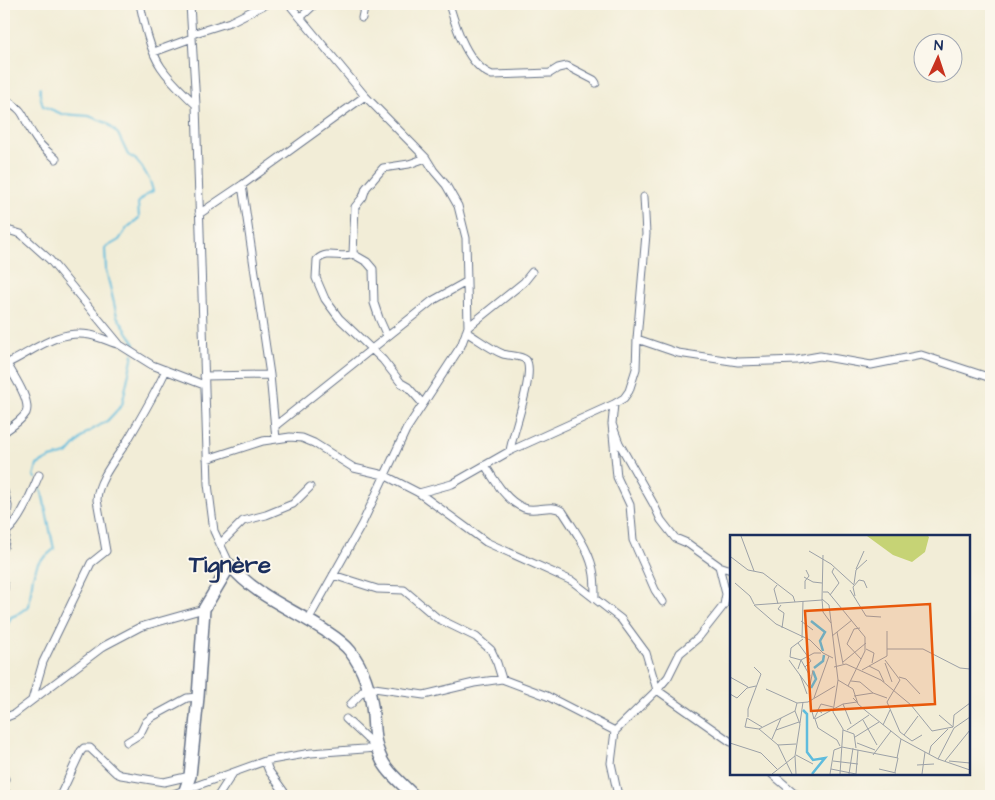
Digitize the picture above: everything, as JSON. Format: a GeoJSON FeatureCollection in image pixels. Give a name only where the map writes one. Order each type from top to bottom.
{"type":"FeatureCollection","features":[{"type":"Feature","properties":{"kind":"main road"},"geometry":{"type":"LineString","coordinates":[[184,793],[190,776],[204,609],[230,565],[260,592],[346,645],[363,671],[371,701],[376,748],[383,764],[414,796]]}},
{"type":"Feature","properties":{"kind":"street"},"geometry":{"type":"LineString","coordinates":[[140,4],[160,66],[176,87],[196,105]]}},
{"type":"Feature","properties":{"kind":"street"},"geometry":{"type":"LineString","coordinates":[[190,4],[196,105],[208,484],[214,532],[230,565]]}},
{"type":"Feature","properties":{"kind":"street"},"geometry":{"type":"LineString","coordinates":[[154,52],[230,22],[266,4]]}},
{"type":"Feature","properties":{"kind":"street"},"geometry":{"type":"LineString","coordinates":[[289,4],[365,96],[426,158],[446,185],[458,206],[466,238],[467,330],[461,346],[406,430],[362,524],[308,620]]}},
{"type":"Feature","properties":{"kind":"street"},"geometry":{"type":"LineString","coordinates":[[301,18],[315,4]]}},
{"type":"Feature","properties":{"kind":"street"},"geometry":{"type":"LineString","coordinates":[[362,18],[365,4]]}},
{"type":"Feature","properties":{"kind":"street"},"geometry":{"type":"LineString","coordinates":[[449,4],[460,35],[476,65],[484,72],[492,75],[550,73],[558,68],[567,66],[594,80],[596,83]]}},
{"type":"Feature","properties":{"kind":"street"},"geometry":{"type":"LineString","coordinates":[[199,214],[365,96]]}},
{"type":"Feature","properties":{"kind":"street"},"geometry":{"type":"LineString","coordinates":[[4,99],[21,110],[30,132],[37,142],[56,159]]}},
{"type":"Feature","properties":{"kind":"street"},"geometry":{"type":"LineString","coordinates":[[353,254],[355,207],[363,197],[366,188],[383,168],[410,164],[426,158]]}},
{"type":"Feature","properties":{"kind":"street"},"geometry":{"type":"LineString","coordinates":[[242,185],[270,375],[276,439]]}},
{"type":"Feature","properties":{"kind":"street"},"geometry":{"type":"LineString","coordinates":[[419,493],[452,484],[510,451],[624,398],[629,391],[636,369],[646,234],[644,197]]}},
{"type":"Feature","properties":{"kind":"street"},"geometry":{"type":"LineString","coordinates":[[4,230],[21,234],[50,260],[120,345]]}},
{"type":"Feature","properties":{"kind":"street"},"geometry":{"type":"LineString","coordinates":[[387,336],[374,302],[373,269],[367,262],[353,254],[349,256],[334,254],[322,256],[317,260],[316,278],[322,294],[339,318],[423,404]]}},
{"type":"Feature","properties":{"kind":"street"},"geometry":{"type":"LineString","coordinates":[[467,330],[524,282],[532,272]]}},
{"type":"Feature","properties":{"kind":"street"},"geometry":{"type":"LineString","coordinates":[[275,426],[432,301],[466,282]]}},
{"type":"Feature","properties":{"kind":"street"},"geometry":{"type":"LineString","coordinates":[[467,330],[502,354],[524,358],[527,362],[528,372],[525,396],[510,451]]}},
{"type":"Feature","properties":{"kind":"street"},"geometry":{"type":"LineString","coordinates":[[4,432],[27,412],[27,404],[23,393],[5,362],[54,338],[69,334],[91,336],[120,345],[152,365],[204,385]]}},
{"type":"Feature","properties":{"kind":"street"},"geometry":{"type":"LineString","coordinates":[[637,339],[678,353],[738,362],[797,360],[820,356],[872,365],[921,355],[991,378]]}},
{"type":"Feature","properties":{"kind":"street"},"geometry":{"type":"LineString","coordinates":[[32,700],[43,662],[91,563],[106,551],[97,500],[98,492],[106,475],[156,393],[166,370]]}},
{"type":"Feature","properties":{"kind":"street"},"geometry":{"type":"LineString","coordinates":[[204,376],[270,375]]}},
{"type":"Feature","properties":{"kind":"street"},"geometry":{"type":"LineString","coordinates":[[614,404],[612,424],[617,477],[630,505],[634,540],[655,590],[663,602]]}},
{"type":"Feature","properties":{"kind":"street"},"geometry":{"type":"LineString","coordinates":[[612,424],[619,443],[661,520],[675,538],[687,543],[719,566],[730,570]]}},
{"type":"Feature","properties":{"kind":"street"},"geometry":{"type":"LineString","coordinates":[[207,459],[263,441],[290,437],[302,438],[314,443],[354,468],[384,475],[419,493],[486,542],[572,581],[621,619],[646,653],[658,690],[730,741]]}},
{"type":"Feature","properties":{"kind":"street"},"geometry":{"type":"LineString","coordinates":[[485,465],[501,490],[524,508],[552,508],[563,512],[584,546],[591,563],[594,574],[595,599]]}},
{"type":"Feature","properties":{"kind":"street"},"geometry":{"type":"LineString","coordinates":[[4,547],[7,531],[14,526],[29,500],[39,475]]}},
{"type":"Feature","properties":{"kind":"street"},"geometry":{"type":"LineString","coordinates":[[220,544],[243,521],[266,515],[293,504],[310,487]]}},
{"type":"Feature","properties":{"kind":"street"},"geometry":{"type":"LineString","coordinates":[[4,491],[8,506],[7,521]]}},
{"type":"Feature","properties":{"kind":"street"},"geometry":{"type":"LineString","coordinates":[[620,796],[617,791],[611,763],[615,731],[658,690],[668,677],[680,653],[698,638],[724,605],[726,594],[719,566]]}},
{"type":"Feature","properties":{"kind":"street"},"geometry":{"type":"LineString","coordinates":[[333,575],[377,589],[398,588],[404,590],[437,618],[476,637],[491,650],[502,679]]}},
{"type":"Feature","properties":{"kind":"street"},"geometry":{"type":"LineString","coordinates":[[4,718],[14,714],[104,646],[140,627],[204,609]]}},
{"type":"Feature","properties":{"kind":"street"},"geometry":{"type":"LineString","coordinates":[[350,705],[367,687],[424,695],[474,682],[502,679],[547,696],[615,731]]}},
{"type":"Feature","properties":{"kind":"street"},"geometry":{"type":"LineString","coordinates":[[127,742],[140,734],[146,722],[152,717],[187,698],[198,697]]}},
{"type":"Feature","properties":{"kind":"street"},"geometry":{"type":"LineString","coordinates":[[346,718],[376,748]]}},
{"type":"Feature","properties":{"kind":"street"},"geometry":{"type":"LineString","coordinates":[[60,796],[81,751],[87,748],[90,748],[116,773],[121,775],[164,782],[190,776]]}},
{"type":"Feature","properties":{"kind":"street"},"geometry":{"type":"LineString","coordinates":[[168,796],[184,793],[233,772],[265,761],[311,753],[376,748]]}},
{"type":"Feature","properties":{"kind":"street"},"geometry":{"type":"LineString","coordinates":[[265,761],[269,771],[286,796]]}},
{"type":"Feature","properties":{"kind":"street"},"geometry":{"type":"LineString","coordinates":[[218,796],[233,772]]}},
{"type":"Feature","properties":{"kind":"street"},"geometry":{"type":"LineString","coordinates":[[773,775],[798,796]]}},
{"type":"Feature","properties":{"kind":"street"},"geometry":{"type":"LineString","coordinates":[[4,792],[10,796]]}},
{"type":"Feature","properties":{"kind":"waterway"},"geometry":{"type":"LineString","coordinates":[[40,88],[43,106],[62,114],[89,116],[107,123],[118,134],[128,155],[135,159],[142,167],[150,181],[153,191],[138,203],[139,218],[127,228],[119,240],[105,248],[106,270],[117,316],[135,344],[133,350]]}},
{"type":"Feature","properties":{"kind":"waterway"},"geometry":{"type":"LineString","coordinates":[[36,478],[34,476],[37,465],[50,458],[67,454],[85,434],[107,421],[122,405],[133,354]]}},
{"type":"Feature","properties":{"kind":"waterway"},"geometry":{"type":"LineString","coordinates":[[4,632],[11,617],[29,606],[33,576],[38,563],[54,549],[42,492],[38,482]]}},
{"type":"Feature","properties":{"kind":"district","name":"Tignère"},"geometry":{"type":"Point","coordinates":[230,565]}}]}
